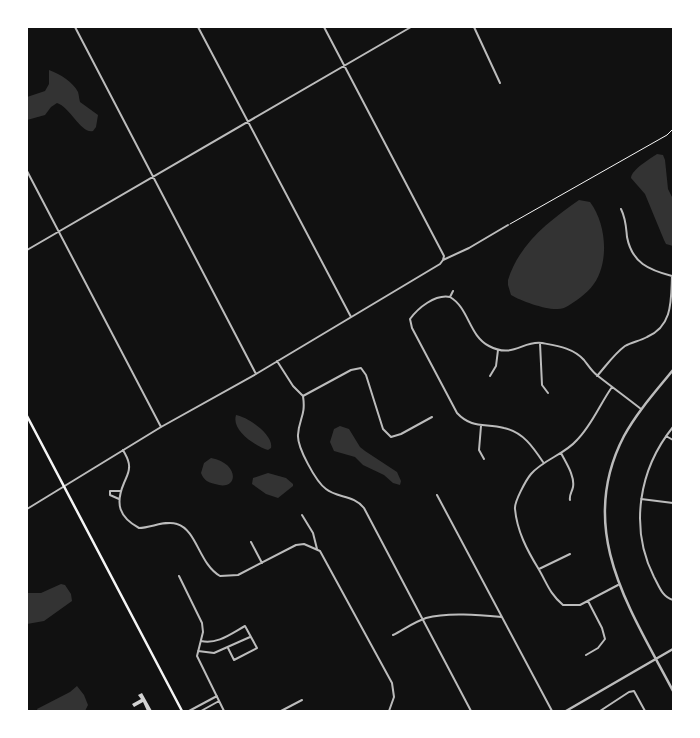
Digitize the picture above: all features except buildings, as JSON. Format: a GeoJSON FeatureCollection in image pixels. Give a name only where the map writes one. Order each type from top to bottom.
{"type":"FeatureCollection","features":[{"type":"Feature","properties":{"kind":"main road"},"geometry":{"type":"LineString","coordinates":[[27,416],[182,711]]}},
{"type":"Feature","properties":{"kind":"street"},"geometry":{"type":"LineString","coordinates":[[75,27],[256,374]]}},
{"type":"Feature","properties":{"kind":"street"},"geometry":{"type":"LineString","coordinates":[[198,27],[351,316]]}},
{"type":"Feature","properties":{"kind":"street"},"geometry":{"type":"LineString","coordinates":[[324,27],[444,256],[443,260]]}},
{"type":"Feature","properties":{"kind":"street"},"geometry":{"type":"LineString","coordinates":[[27,250],[412,27]]}},
{"type":"Feature","properties":{"kind":"street"},"geometry":{"type":"LineString","coordinates":[[474,27],[500,83]]}},
{"type":"Feature","properties":{"kind":"street"},"geometry":{"type":"LineString","coordinates":[[27,171],[161,427]]}},
{"type":"Feature","properties":{"kind":"street"},"geometry":{"type":"LineString","coordinates":[[597,376],[623,348],[648,337],[662,327],[668,318],[670,310],[672,276],[651,270],[637,258],[629,242],[624,215],[621,209]]}},
{"type":"Feature","properties":{"kind":"street"},"geometry":{"type":"LineString","coordinates":[[27,509],[161,427],[256,374],[440,264],[443,260],[469,248],[508,224]]}},
{"type":"Feature","properties":{"kind":"street"},"geometry":{"type":"LineString","coordinates":[[450,297],[453,291]]}},
{"type":"Feature","properties":{"kind":"street"},"geometry":{"type":"LineString","coordinates":[[543,462],[530,444],[518,434],[504,428],[481,426],[463,419],[452,406],[413,331],[410,319],[419,309],[438,298],[450,297],[459,305],[473,331],[480,340],[498,350],[514,350],[540,343],[574,352],[597,376],[642,409]]}},
{"type":"Feature","properties":{"kind":"street"},"geometry":{"type":"LineString","coordinates":[[540,343],[542,385],[548,393]]}},
{"type":"Feature","properties":{"kind":"street"},"geometry":{"type":"LineString","coordinates":[[490,376],[496,366],[498,350]]}},
{"type":"Feature","properties":{"kind":"street"},"geometry":{"type":"LineString","coordinates":[[277,361],[293,386],[303,396],[304,414],[298,440],[317,479],[328,491],[356,500],[363,506],[424,619],[471,711]]}},
{"type":"Feature","properties":{"kind":"street"},"geometry":{"type":"LineString","coordinates":[[303,396],[351,370],[359,368],[366,375],[383,428],[391,437],[401,434],[432,418]]}},
{"type":"Feature","properties":{"kind":"street"},"geometry":{"type":"LineString","coordinates":[[673,370],[642,409],[628,430],[617,452],[610,473],[606,496],[606,535],[610,559],[618,585],[673,691]]}},
{"type":"Feature","properties":{"kind":"street"},"geometry":{"type":"LineString","coordinates":[[612,386],[585,431],[573,444],[561,453],[543,462],[526,482],[514,509],[522,539],[539,569],[550,593],[563,606],[574,606],[588,601],[618,585]]}},
{"type":"Feature","properties":{"kind":"street"},"geometry":{"type":"LineString","coordinates":[[481,426],[479,450],[484,459]]}},
{"type":"Feature","properties":{"kind":"street"},"geometry":{"type":"LineString","coordinates":[[672,599],[661,591],[645,554],[640,525],[641,499],[645,479],[651,462],[673,426]]}},
{"type":"Feature","properties":{"kind":"street"},"geometry":{"type":"LineString","coordinates":[[666,436],[673,440]]}},
{"type":"Feature","properties":{"kind":"street"},"geometry":{"type":"LineString","coordinates":[[123,450],[129,462],[129,470],[119,499],[123,516],[130,523],[139,528],[176,524],[185,529],[190,534],[208,567],[220,576],[238,575],[296,545],[304,544],[317,548]]}},
{"type":"Feature","properties":{"kind":"street"},"geometry":{"type":"LineString","coordinates":[[561,453],[572,478],[573,488],[570,500]]}},
{"type":"Feature","properties":{"kind":"street"},"geometry":{"type":"LineString","coordinates":[[119,499],[110,495],[110,491],[121,491]]}},
{"type":"Feature","properties":{"kind":"street"},"geometry":{"type":"LineString","coordinates":[[437,495],[552,711]]}},
{"type":"Feature","properties":{"kind":"street"},"geometry":{"type":"LineString","coordinates":[[641,499],[673,503]]}},
{"type":"Feature","properties":{"kind":"street"},"geometry":{"type":"LineString","coordinates":[[302,515],[313,533],[317,548],[324,556],[392,683],[394,697],[388,711]]}},
{"type":"Feature","properties":{"kind":"street"},"geometry":{"type":"LineString","coordinates":[[251,542],[262,563]]}},
{"type":"Feature","properties":{"kind":"street"},"geometry":{"type":"LineString","coordinates":[[539,569],[570,554]]}},
{"type":"Feature","properties":{"kind":"street"},"geometry":{"type":"LineString","coordinates":[[179,576],[202,623],[203,632],[197,656],[224,711]]}},
{"type":"Feature","properties":{"kind":"street"},"geometry":{"type":"LineString","coordinates":[[586,655],[598,648],[604,639],[602,628],[588,601]]}},
{"type":"Feature","properties":{"kind":"street"},"geometry":{"type":"LineString","coordinates":[[393,635],[424,619],[435,616],[502,617]]}},
{"type":"Feature","properties":{"kind":"street"},"geometry":{"type":"LineString","coordinates":[[201,641],[209,643],[214,642],[245,626],[257,648],[234,660],[228,648]]}},
{"type":"Feature","properties":{"kind":"street"},"geometry":{"type":"LineString","coordinates":[[198,651],[214,653],[251,637]]}},
{"type":"Feature","properties":{"kind":"street"},"geometry":{"type":"LineString","coordinates":[[566,711],[673,648]]}},
{"type":"Feature","properties":{"kind":"street"},"geometry":{"type":"LineString","coordinates":[[600,711],[629,692],[634,691],[645,711]]}},
{"type":"Feature","properties":{"kind":"street"},"geometry":{"type":"LineString","coordinates":[[189,711],[217,696]]}},
{"type":"Feature","properties":{"kind":"street"},"geometry":{"type":"LineString","coordinates":[[281,711],[302,700]]}},
{"type":"Feature","properties":{"kind":"street"},"geometry":{"type":"LineString","coordinates":[[201,711],[219,701]]}},
{"type":"Feature","properties":{"kind":"path"},"geometry":{"type":"LineString","coordinates":[[508,224],[667,135],[673,129]]}},
{"type":"Feature","properties":{"kind":"shaded area"},"geometry":{"type":"Polygon","coordinates":[[[49,70],[62,76],[70,82],[78,92],[80,102],[98,115],[96,127],[93,131],[89,131],[80,125],[62,105],[57,103],[51,107],[45,115],[27,120],[27,97],[45,91],[49,84],[49,70]]]}},
{"type":"Feature","properties":{"kind":"shaded area"},"geometry":{"type":"Polygon","coordinates":[[[657,154],[663,155],[665,160],[668,189],[673,199],[673,246],[666,244],[645,194],[631,178],[634,171],[657,154]]]}},
{"type":"Feature","properties":{"kind":"shaded area"},"geometry":{"type":"Polygon","coordinates":[[[579,200],[590,202],[599,218],[603,236],[604,254],[600,272],[594,284],[581,297],[561,309],[540,307],[511,295],[508,280],[513,267],[527,244],[546,225],[579,200]]]}},
{"type":"Feature","properties":{"kind":"shaded area"},"geometry":{"type":"Polygon","coordinates":[[[236,415],[247,419],[259,427],[271,443],[271,448],[268,450],[263,448],[246,437],[237,427],[235,421],[236,415]]]}},
{"type":"Feature","properties":{"kind":"shaded area"},"geometry":{"type":"Polygon","coordinates":[[[340,426],[349,429],[360,447],[397,472],[401,481],[400,485],[393,483],[384,475],[363,465],[355,457],[334,451],[330,442],[334,429],[340,426]]]}},
{"type":"Feature","properties":{"kind":"shaded area"},"geometry":{"type":"Polygon","coordinates":[[[211,458],[227,465],[233,476],[232,481],[229,484],[215,484],[203,477],[201,473],[204,463],[211,458]]]}},
{"type":"Feature","properties":{"kind":"shaded area"},"geometry":{"type":"Polygon","coordinates":[[[268,473],[286,478],[293,484],[293,486],[278,498],[266,494],[252,484],[253,478],[268,473]]]}},
{"type":"Feature","properties":{"kind":"shaded area"},"geometry":{"type":"Polygon","coordinates":[[[61,584],[65,585],[71,594],[72,601],[44,621],[27,624],[27,593],[41,593],[61,584]]]}},
{"type":"Feature","properties":{"kind":"shaded area"},"geometry":{"type":"Polygon","coordinates":[[[77,686],[84,695],[88,705],[85,711],[38,711],[37,709],[70,692],[77,686]]]}}]}
